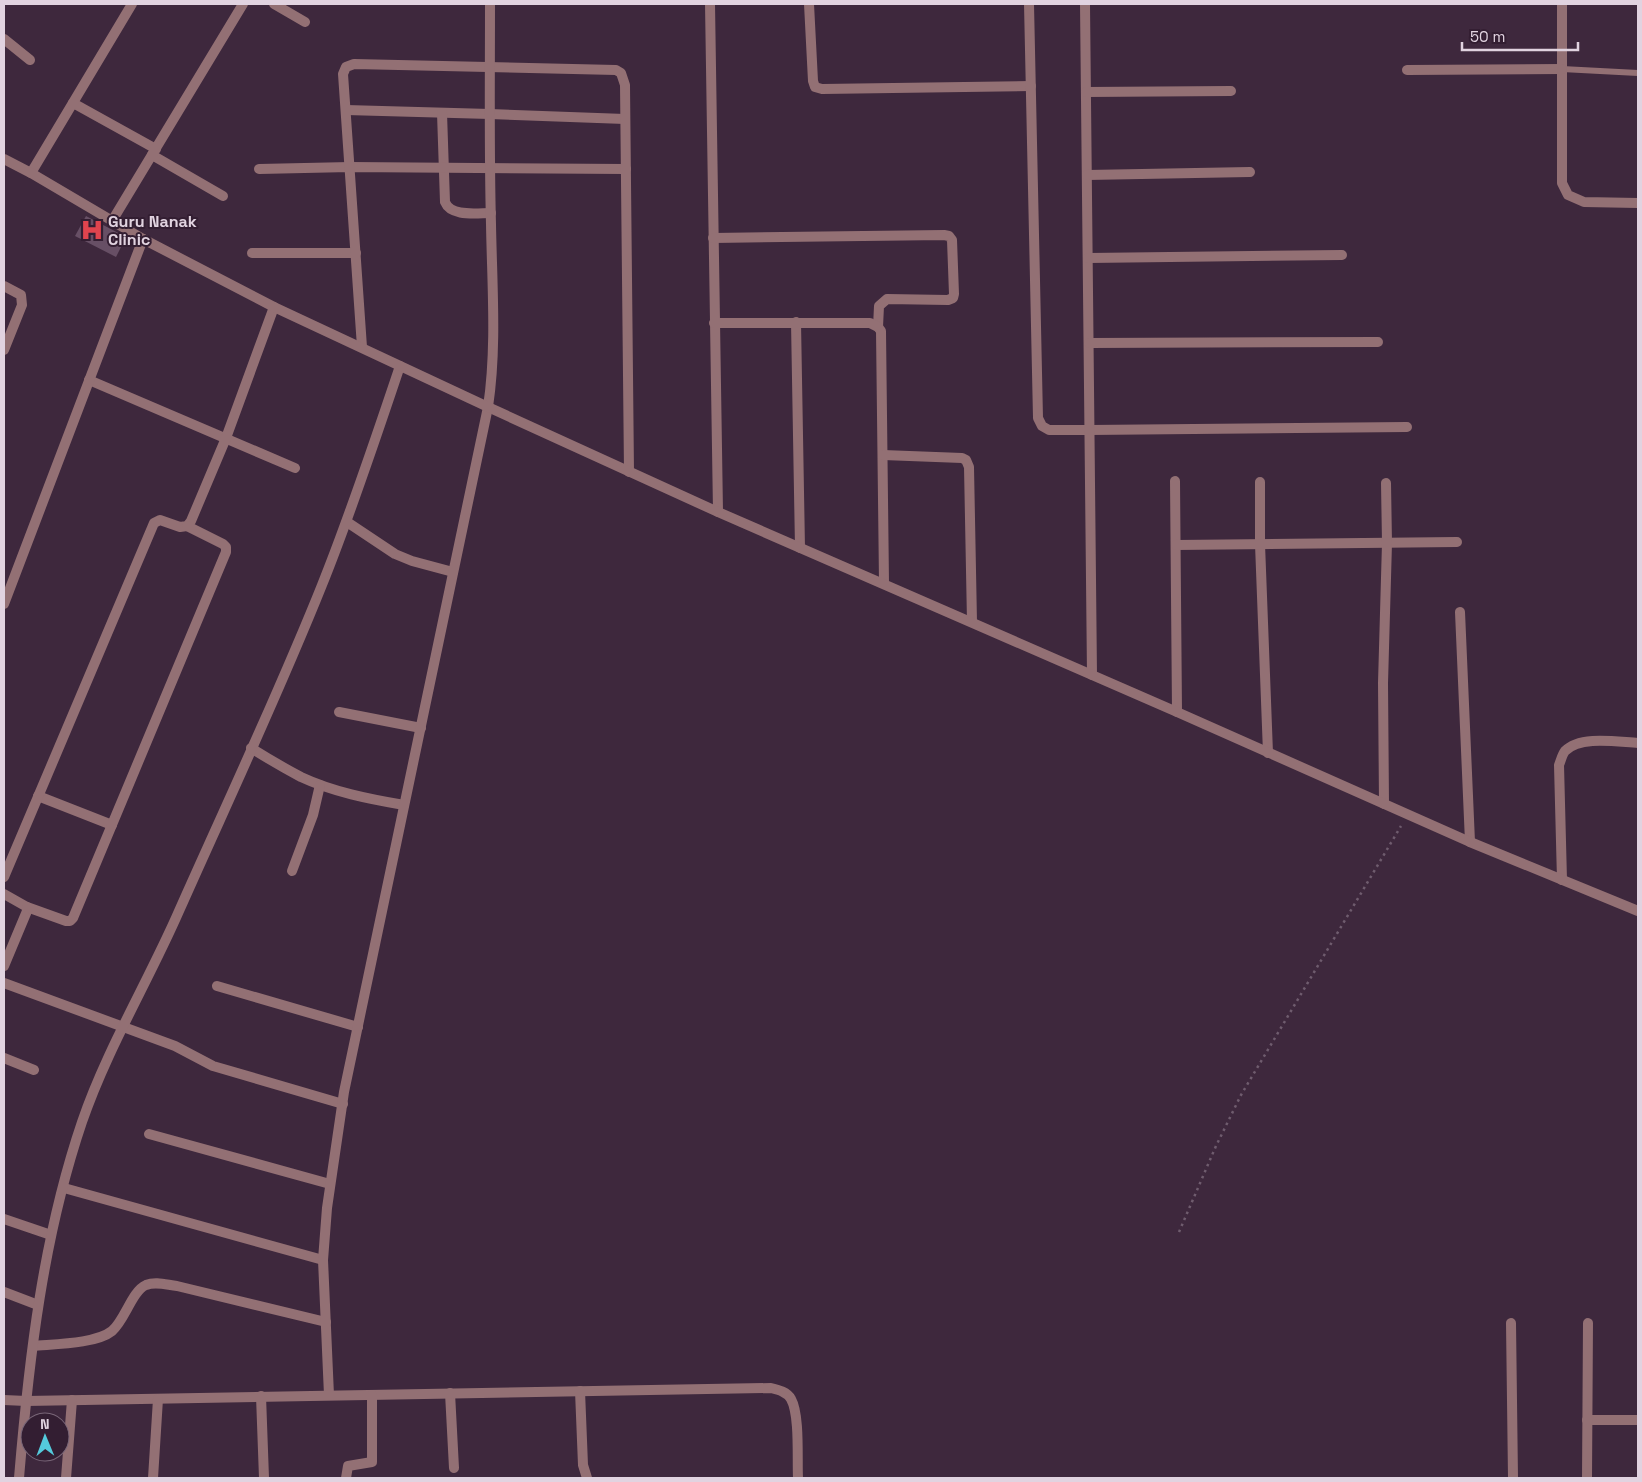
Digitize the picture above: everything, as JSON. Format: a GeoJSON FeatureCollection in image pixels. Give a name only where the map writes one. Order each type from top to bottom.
{"type":"FeatureCollection","features":[{"type":"Feature","properties":{"kind":"street"},"geometry":{"type":"LineString","coordinates":[[112,221],[243,4]]}},
{"type":"Feature","properties":{"kind":"street"},"geometry":{"type":"LineString","coordinates":[[274,4],[305,22]]}},
{"type":"Feature","properties":{"kind":"street"},"geometry":{"type":"LineString","coordinates":[[329,1395],[323,1260],[330,1184],[342,1104],[488,407],[493,353],[490,4]]}},
{"type":"Feature","properties":{"kind":"street"},"geometry":{"type":"LineString","coordinates":[[710,4],[718,512]]}},
{"type":"Feature","properties":{"kind":"street"},"geometry":{"type":"LineString","coordinates":[[809,4],[813,81],[815,86],[822,89],[1031,86]]}},
{"type":"Feature","properties":{"kind":"street"},"geometry":{"type":"LineString","coordinates":[[1029,4],[1038,418],[1042,426],[1049,430],[1407,427]]}},
{"type":"Feature","properties":{"kind":"street"},"geometry":{"type":"LineString","coordinates":[[1085,4],[1092,675]]}},
{"type":"Feature","properties":{"kind":"street"},"geometry":{"type":"LineString","coordinates":[[1562,4],[1562,183],[1568,195],[1584,202],[1638,203]]}},
{"type":"Feature","properties":{"kind":"street"},"geometry":{"type":"LineString","coordinates":[[31,172],[129,5]]}},
{"type":"Feature","properties":{"kind":"street"},"geometry":{"type":"LineString","coordinates":[[4,40],[30,60]]}},
{"type":"Feature","properties":{"kind":"street"},"geometry":{"type":"LineString","coordinates":[[362,347],[343,74],[346,67],[354,64],[616,70],[624,78],[629,472]]}},
{"type":"Feature","properties":{"kind":"street"},"geometry":{"type":"LineString","coordinates":[[1407,70],[1562,69]]}},
{"type":"Feature","properties":{"kind":"street"},"geometry":{"type":"LineString","coordinates":[[1086,92],[1231,91]]}},
{"type":"Feature","properties":{"kind":"street"},"geometry":{"type":"LineString","coordinates":[[73,103],[223,196]]}},
{"type":"Feature","properties":{"kind":"street"},"geometry":{"type":"LineString","coordinates":[[346,110],[625,119]]}},
{"type":"Feature","properties":{"kind":"street"},"geometry":{"type":"LineString","coordinates":[[442,113],[445,202],[448,208],[454,212],[491,213]]}},
{"type":"Feature","properties":{"kind":"street"},"geometry":{"type":"LineString","coordinates":[[4,159],[31,172],[143,239],[274,307],[629,472],[1470,842],[1638,911]]}},
{"type":"Feature","properties":{"kind":"street"},"geometry":{"type":"LineString","coordinates":[[259,169],[444,167],[626,169]]}},
{"type":"Feature","properties":{"kind":"street"},"geometry":{"type":"LineString","coordinates":[[1087,175],[1250,172]]}},
{"type":"Feature","properties":{"kind":"street"},"geometry":{"type":"LineString","coordinates":[[713,238],[866,235],[949,236],[952,240],[953,298],[948,300],[887,299],[879,306],[878,327]]}},
{"type":"Feature","properties":{"kind":"street"},"geometry":{"type":"LineString","coordinates":[[4,604],[143,239]]}},
{"type":"Feature","properties":{"kind":"street"},"geometry":{"type":"LineString","coordinates":[[252,253],[356,253]]}},
{"type":"Feature","properties":{"kind":"street"},"geometry":{"type":"LineString","coordinates":[[1088,258],[1342,255]]}},
{"type":"Feature","properties":{"kind":"street"},"geometry":{"type":"LineString","coordinates":[[4,286],[21,295],[22,305],[4,350]]}},
{"type":"Feature","properties":{"kind":"street"},"geometry":{"type":"LineString","coordinates":[[4,877],[154,523],[160,520],[180,527],[187,526],[192,522],[226,438],[274,307]]}},
{"type":"Feature","properties":{"kind":"street"},"geometry":{"type":"LineString","coordinates":[[796,322],[800,548]]}},
{"type":"Feature","properties":{"kind":"street"},"geometry":{"type":"LineString","coordinates":[[714,323],[870,323],[881,331],[884,584]]}},
{"type":"Feature","properties":{"kind":"street"},"geometry":{"type":"LineString","coordinates":[[1088,343],[1378,342]]}},
{"type":"Feature","properties":{"kind":"street"},"geometry":{"type":"LineString","coordinates":[[19,1478],[38,1305],[50,1235],[82,1123],[123,1026],[175,921],[298,643],[347,522],[400,366]]}},
{"type":"Feature","properties":{"kind":"street"},"geometry":{"type":"LineString","coordinates":[[89,380],[295,468]]}},
{"type":"Feature","properties":{"kind":"street"},"geometry":{"type":"LineString","coordinates":[[883,455],[962,458],[966,460],[969,467],[972,622]]}},
{"type":"Feature","properties":{"kind":"street"},"geometry":{"type":"LineString","coordinates":[[1175,480],[1177,712]]}},
{"type":"Feature","properties":{"kind":"street"},"geometry":{"type":"LineString","coordinates":[[1260,482],[1260,544],[1268,753]]}},
{"type":"Feature","properties":{"kind":"street"},"geometry":{"type":"LineString","coordinates":[[1384,804],[1383,683],[1387,543],[1386,483]]}},
{"type":"Feature","properties":{"kind":"street"},"geometry":{"type":"LineString","coordinates":[[347,522],[395,554],[412,561],[454,572]]}},
{"type":"Feature","properties":{"kind":"street"},"geometry":{"type":"LineString","coordinates":[[4,894],[27,906],[66,921],[70,921],[73,918],[226,552],[223,544],[187,526]]}},
{"type":"Feature","properties":{"kind":"street"},"geometry":{"type":"LineString","coordinates":[[1176,544],[1457,542]]}},
{"type":"Feature","properties":{"kind":"street"},"geometry":{"type":"LineString","coordinates":[[1460,612],[1470,842]]}},
{"type":"Feature","properties":{"kind":"street"},"geometry":{"type":"LineString","coordinates":[[340,712],[420,728]]}},
{"type":"Feature","properties":{"kind":"street"},"geometry":{"type":"LineString","coordinates":[[1562,880],[1559,765],[1563,753],[1571,746],[1583,742],[1638,743]]}},
{"type":"Feature","properties":{"kind":"street"},"geometry":{"type":"LineString","coordinates":[[251,748],[320,785],[376,800],[404,805]]}},
{"type":"Feature","properties":{"kind":"street"},"geometry":{"type":"LineString","coordinates":[[292,871],[314,815],[320,785]]}},
{"type":"Feature","properties":{"kind":"street"},"geometry":{"type":"LineString","coordinates":[[38,796],[112,825]]}},
{"type":"Feature","properties":{"kind":"street"},"geometry":{"type":"LineString","coordinates":[[4,966],[27,912],[27,906]]}},
{"type":"Feature","properties":{"kind":"street"},"geometry":{"type":"LineString","coordinates":[[4,983],[175,1046],[213,1066],[342,1104]]}},
{"type":"Feature","properties":{"kind":"street"},"geometry":{"type":"LineString","coordinates":[[217,986],[358,1027]]}},
{"type":"Feature","properties":{"kind":"street"},"geometry":{"type":"LineString","coordinates":[[4,1058],[34,1070]]}},
{"type":"Feature","properties":{"kind":"street"},"geometry":{"type":"LineString","coordinates":[[149,1134],[330,1184]]}},
{"type":"Feature","properties":{"kind":"street"},"geometry":{"type":"LineString","coordinates":[[64,1188],[323,1260]]}},
{"type":"Feature","properties":{"kind":"street"},"geometry":{"type":"LineString","coordinates":[[4,1219],[50,1235]]}},
{"type":"Feature","properties":{"kind":"street"},"geometry":{"type":"LineString","coordinates":[[33,1346],[75,1343],[97,1338],[111,1332],[123,1319],[140,1289],[146,1285],[158,1283],[326,1322]]}},
{"type":"Feature","properties":{"kind":"street"},"geometry":{"type":"LineString","coordinates":[[4,1292],[38,1305]]}},
{"type":"Feature","properties":{"kind":"street"},"geometry":{"type":"LineString","coordinates":[[1511,1323],[1513,1478]]}},
{"type":"Feature","properties":{"kind":"street"},"geometry":{"type":"LineString","coordinates":[[1587,1478],[1588,1323]]}},
{"type":"Feature","properties":{"kind":"street"},"geometry":{"type":"LineString","coordinates":[[4,1400],[771,1388],[782,1391],[791,1398],[796,1413],[798,1478]]}},
{"type":"Feature","properties":{"kind":"street"},"geometry":{"type":"LineString","coordinates":[[580,1391],[584,1465],[587,1478]]}},
{"type":"Feature","properties":{"kind":"street"},"geometry":{"type":"LineString","coordinates":[[450,1393],[454,1468]]}},
{"type":"Feature","properties":{"kind":"street"},"geometry":{"type":"LineString","coordinates":[[346,1478],[348,1466],[372,1462],[372,1394]]}},
{"type":"Feature","properties":{"kind":"street"},"geometry":{"type":"LineString","coordinates":[[261,1396],[264,1478]]}},
{"type":"Feature","properties":{"kind":"street"},"geometry":{"type":"LineString","coordinates":[[153,1478],[158,1398]]}},
{"type":"Feature","properties":{"kind":"street"},"geometry":{"type":"LineString","coordinates":[[66,1478],[72,1400]]}},
{"type":"Feature","properties":{"kind":"street"},"geometry":{"type":"LineString","coordinates":[[1587,1420],[1638,1420]]}},
{"type":"Feature","properties":{"kind":"lane"},"geometry":{"type":"LineString","coordinates":[[1562,69],[1638,73]]}},
{"type":"Feature","properties":{"kind":"path"},"geometry":{"type":"LineString","coordinates":[[1179,1232],[1216,1146],[1241,1095],[1407,814]]}},
{"type":"Feature","properties":{"kind":"building"},"geometry":{"type":"Polygon","coordinates":[[[86,216],[126,237],[116,257],[75,236],[86,216]]]}},
{"type":"Feature","properties":{"kind":"place","name":"Guru Nanak Clinic"},"geometry":{"type":"Point","coordinates":[92,230]}}]}
